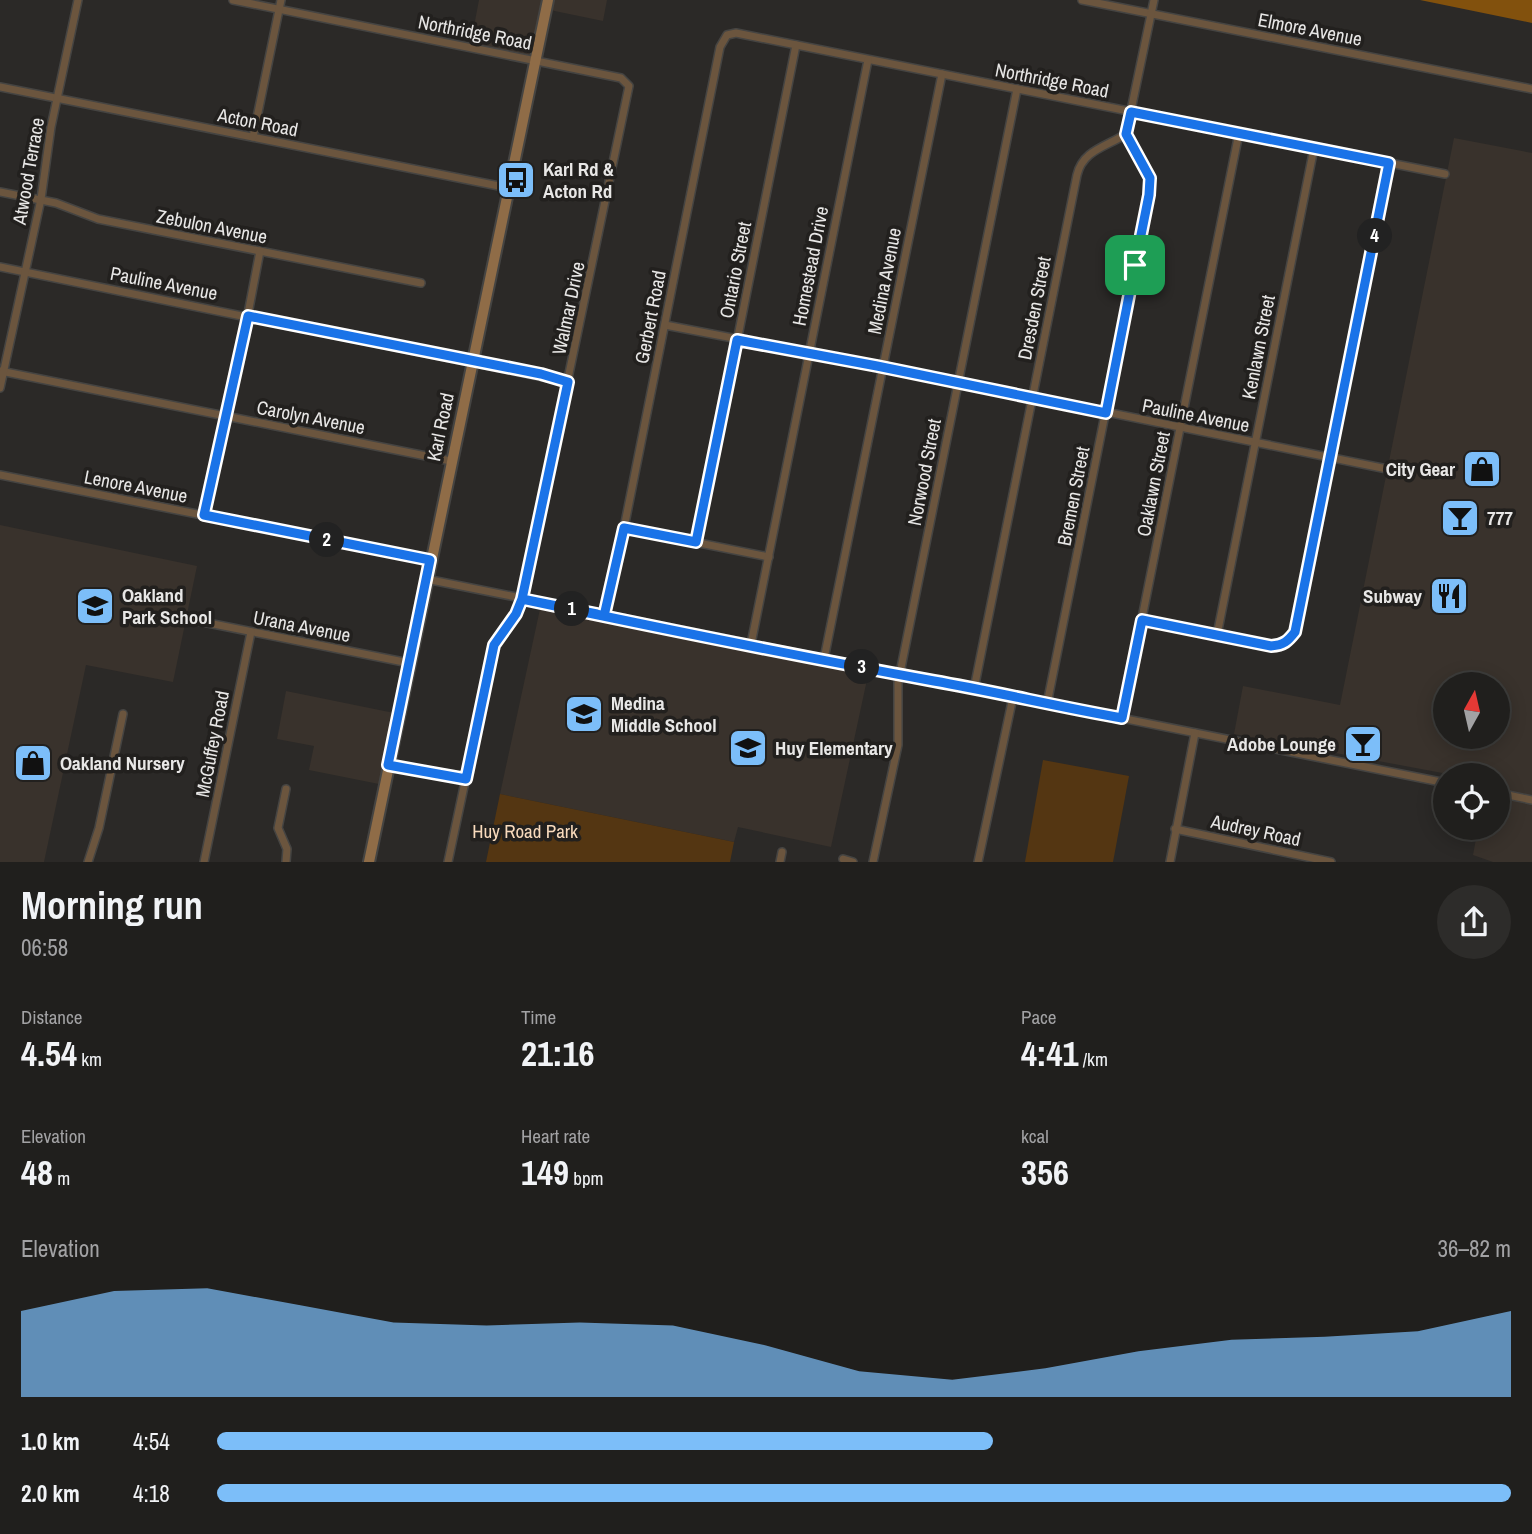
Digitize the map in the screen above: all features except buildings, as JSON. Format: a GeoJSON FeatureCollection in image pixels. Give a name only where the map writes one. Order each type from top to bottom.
{"type":"FeatureCollection","features":[{"type":"Feature","properties":{"kind":"main road","name":"Karl Road"},"geometry":{"type":"LineString","coordinates":[[369,862],[548,0]]}},
{"type":"Feature","properties":{"kind":"street","name":"Atwood Terrace"},"geometry":{"type":"LineString","coordinates":[[0,388],[41,199],[46,155],[78,0]]}},
{"type":"Feature","properties":{"kind":"street","name":"Northridge Road"},"geometry":{"type":"LineString","coordinates":[[233,0],[536,60],[621,78],[627,82]]}},
{"type":"Feature","properties":{"kind":"street"},"geometry":{"type":"LineString","coordinates":[[253,137],[281,0]]}},
{"type":"Feature","properties":{"kind":"street","name":"Elmore Avenue"},"geometry":{"type":"LineString","coordinates":[[1083,0],[1532,89]]}},
{"type":"Feature","properties":{"kind":"street"},"geometry":{"type":"LineString","coordinates":[[1126,134],[1154,0]]}},
{"type":"Feature","properties":{"kind":"street","name":"Northridge Road"},"geometry":{"type":"LineString","coordinates":[[736,33],[1445,174]]}},
{"type":"Feature","properties":{"kind":"street","name":"Gerbert Road"},"geometry":{"type":"LineString","coordinates":[[604,616],[720,47],[727,35],[736,33]]}},
{"type":"Feature","properties":{"kind":"street","name":"Ontario Street"},"geometry":{"type":"LineString","coordinates":[[696,542],[796,45]]}},
{"type":"Feature","properties":{"kind":"street","name":"Homestead Drive"},"geometry":{"type":"LineString","coordinates":[[751,644],[868,60]]}},
{"type":"Feature","properties":{"kind":"street","name":"Medina Avenue"},"geometry":{"type":"LineString","coordinates":[[824,659],[942,74]]}},
{"type":"Feature","properties":{"kind":"street","name":"Walmar Drive"},"geometry":{"type":"LineString","coordinates":[[448,862],[494,645],[516,614],[522,599],[630,91],[627,82]]}},
{"type":"Feature","properties":{"kind":"street","name":"Acton Road"},"geometry":{"type":"LineString","coordinates":[[0,87],[509,188]]}},
{"type":"Feature","properties":{"kind":"street","name":"Norwood Street"},"geometry":{"type":"LineString","coordinates":[[873,862],[898,744],[896,693],[1017,89]]}},
{"type":"Feature","properties":{"kind":"street","name":"Oaklawn Street"},"geometry":{"type":"LineString","coordinates":[[1122,718],[1239,133]]}},
{"type":"Feature","properties":{"kind":"street","name":"Dresden Street"},"geometry":{"type":"LineString","coordinates":[[974,689],[1079,167],[1088,154],[1126,134]]}},
{"type":"Feature","properties":{"kind":"street","name":"Bremen Street"},"geometry":{"type":"LineString","coordinates":[[1047,704],[1149,195],[1150,178],[1126,134]]}},
{"type":"Feature","properties":{"kind":"street","name":"Kenlawn Street"},"geometry":{"type":"LineString","coordinates":[[1217,635],[1314,148]]}},
{"type":"Feature","properties":{"kind":"street"},"geometry":{"type":"LineString","coordinates":[[1142,620],[1271,646],[1288,641],[1295,632],[1389,163]]}},
{"type":"Feature","properties":{"kind":"street","name":"Zebulon Avenue"},"geometry":{"type":"LineString","coordinates":[[0,192],[64,205],[98,219],[421,283]]}},
{"type":"Feature","properties":{"kind":"street"},"geometry":{"type":"LineString","coordinates":[[204,515],[260,251]]}},
{"type":"Feature","properties":{"kind":"street","name":"Pauline Avenue"},"geometry":{"type":"LineString","coordinates":[[0,267],[568,382]]}},
{"type":"Feature","properties":{"kind":"street","name":"Pauline Avenue"},"geometry":{"type":"LineString","coordinates":[[665,325],[1392,470]]}},
{"type":"Feature","properties":{"kind":"street","name":"Carolyn Avenue"},"geometry":{"type":"LineString","coordinates":[[2,372],[451,461]]}},
{"type":"Feature","properties":{"kind":"street","name":"Lenore Avenue"},"geometry":{"type":"LineString","coordinates":[[0,475],[430,560]]}},
{"type":"Feature","properties":{"kind":"street"},"geometry":{"type":"LineString","coordinates":[[624,528],[769,557]]}},
{"type":"Feature","properties":{"kind":"street"},"geometry":{"type":"LineString","coordinates":[[426,579],[1433,780]]}},
{"type":"Feature","properties":{"kind":"street","name":"Urana Avenue"},"geometry":{"type":"LineString","coordinates":[[188,619],[409,663]]}},
{"type":"Feature","properties":{"kind":"street","name":"McGuffey Road"},"geometry":{"type":"LineString","coordinates":[[204,862],[251,632]]}},
{"type":"Feature","properties":{"kind":"street"},"geometry":{"type":"LineString","coordinates":[[978,862],[1013,697]]}},
{"type":"Feature","properties":{"kind":"street"},"geometry":{"type":"LineString","coordinates":[[88,862],[99,828],[123,714]]}},
{"type":"Feature","properties":{"kind":"street"},"geometry":{"type":"LineString","coordinates":[[1170,862],[1195,733]]}},
{"type":"Feature","properties":{"kind":"street"},"geometry":{"type":"LineString","coordinates":[[388,765],[466,779]]}},
{"type":"Feature","properties":{"kind":"street"},"geometry":{"type":"LineString","coordinates":[[286,789],[278,828],[287,849],[286,862]]}},
{"type":"Feature","properties":{"kind":"street"},"geometry":{"type":"LineString","coordinates":[[1510,795],[1532,800]]}},
{"type":"Feature","properties":{"kind":"street","name":"Audrey Road"},"geometry":{"type":"LineString","coordinates":[[1175,829],[1331,862]]}},
{"type":"Feature","properties":{"kind":"street"},"geometry":{"type":"LineString","coordinates":[[780,862],[782,852]]}},
{"type":"Feature","properties":{"kind":"street"},"geometry":{"type":"LineString","coordinates":[[843,859],[853,862]]}},
{"type":"Feature","properties":{"kind":"shaded area"},"geometry":{"type":"Polygon","coordinates":[[[479,0],[607,0],[603,21],[545,9],[535,61],[470,47],[479,0]]]}},
{"type":"Feature","properties":{"kind":"shaded area"},"geometry":{"type":"Polygon","coordinates":[[[1420,0],[1532,0],[1532,23],[1420,0]]]}},
{"type":"Feature","properties":{"kind":"shaded area"},"geometry":{"type":"Polygon","coordinates":[[[1454,138],[1532,153],[1532,862],[1493,862],[1473,855],[1476,840],[1510,840],[1510,763],[1433,763],[1433,771],[1234,734],[1243,686],[1340,705],[1454,138]]]}},
{"type":"Feature","properties":{"kind":"shaded area","name":"Oakland Park School"},"geometry":{"type":"Polygon","coordinates":[[[0,525],[197,566],[173,682],[86,665],[44,862],[0,862],[0,525]]]}},
{"type":"Feature","properties":{"kind":"shaded area","name":"Huy Elementary"},"geometry":{"type":"Polygon","coordinates":[[[540,609],[868,675],[831,847],[738,827],[734,842],[500,794],[540,609]]]}},
{"type":"Feature","properties":{"kind":"shaded area"},"geometry":{"type":"Polygon","coordinates":[[[286,691],[399,714],[384,785],[309,770],[314,746],[277,739],[286,691]]]}},
{"type":"Feature","properties":{"kind":"green space"},"geometry":{"type":"Polygon","coordinates":[[[1043,760],[1129,776],[1113,862],[1025,862],[1043,760]]]}},
{"type":"Feature","properties":{"kind":"green space","name":"Huy Road Park"},"geometry":{"type":"Polygon","coordinates":[[[500,794],[734,842],[730,862],[486,862],[500,794]]]}},
{"type":"Feature","properties":{"kind":"place","name":"Karl Rd & Acton Rd"},"geometry":{"type":"Point","coordinates":[516,180]}},
{"type":"Feature","properties":{"kind":"place","name":"City Gear"},"geometry":{"type":"Point","coordinates":[1482,469]}},
{"type":"Feature","properties":{"kind":"place","name":"777"},"geometry":{"type":"Point","coordinates":[1460,518]}},
{"type":"Feature","properties":{"kind":"place","name":"Subway"},"geometry":{"type":"Point","coordinates":[1449,596]}},
{"type":"Feature","properties":{"kind":"place","name":"Oakland Park School"},"geometry":{"type":"Point","coordinates":[95,606]}},
{"type":"Feature","properties":{"kind":"place","name":"Medina Middle School"},"geometry":{"type":"Point","coordinates":[584,714]}},
{"type":"Feature","properties":{"kind":"place","name":"Adobe Lounge"},"geometry":{"type":"Point","coordinates":[1363,744]}},
{"type":"Feature","properties":{"kind":"place","name":"Huy Elementary"},"geometry":{"type":"Point","coordinates":[748,748]}},
{"type":"Feature","properties":{"kind":"place","name":"Oakland Nursery"},"geometry":{"type":"Point","coordinates":[33,763]}},
{"type":"Feature","properties":{"kind":"route"},"geometry":{"type":"LineString","coordinates":[[1135,265],[1106,413],[737,340],[696,542],[624,528],[604,616],[597,614],[522,599],[568,382],[541,374],[248,316],[204,515],[430,560],[388,765],[466,779],[494,645],[513,619],[522,599],[604,616],[751,644],[900,675],[1122,718],[1142,620],[1271,646],[1288,641],[1295,632],[1389,163],[1131,112],[1126,134],[1150,178],[1135,265]]}}]}
